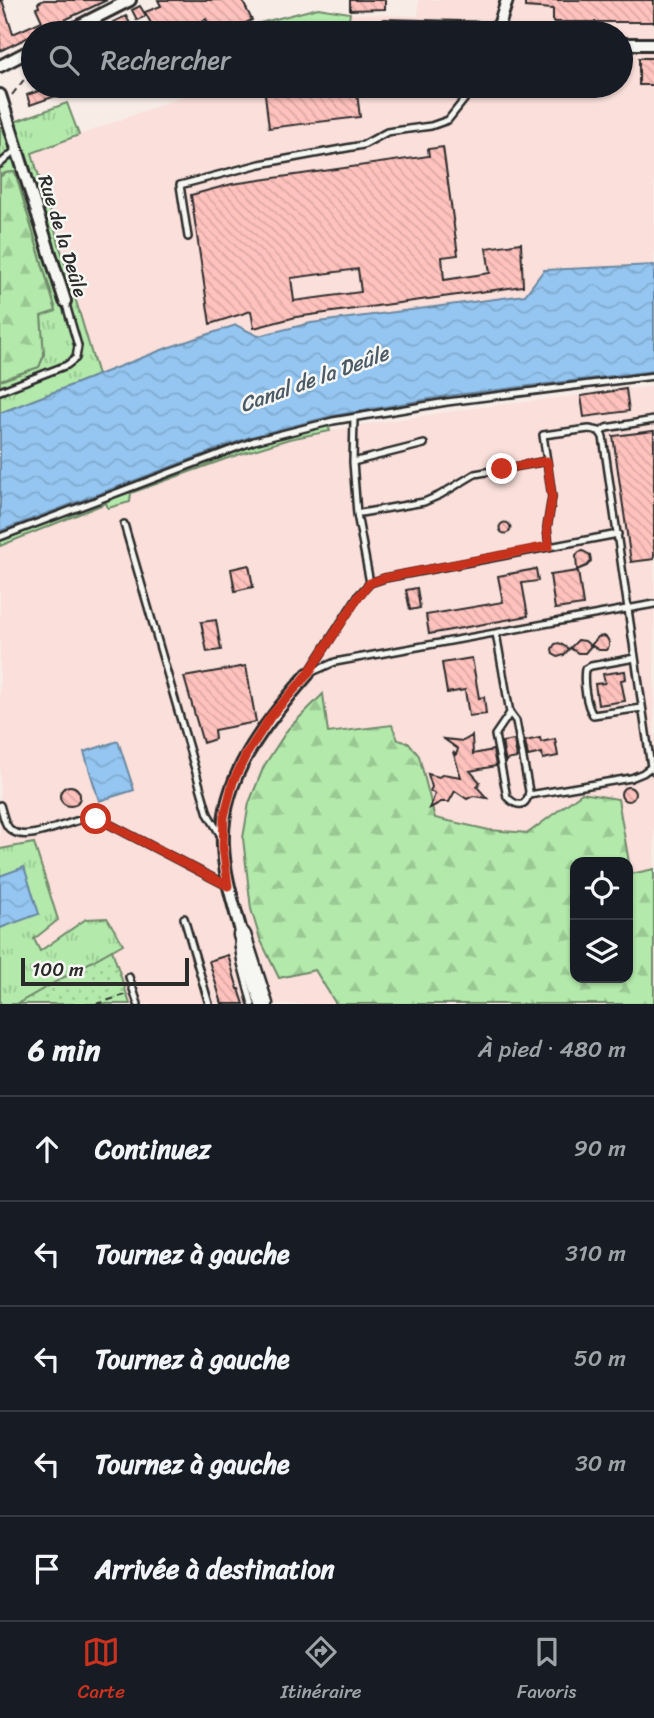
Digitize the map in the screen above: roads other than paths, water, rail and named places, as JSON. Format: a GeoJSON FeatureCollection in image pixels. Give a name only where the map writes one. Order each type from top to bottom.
{"type":"FeatureCollection","features":[{"type":"Feature","properties":{"kind":"street"},"geometry":{"type":"LineString","coordinates":[[89,21],[130,0]]}},
{"type":"Feature","properties":{"kind":"street"},"geometry":{"type":"LineString","coordinates":[[502,21],[507,0]]}},
{"type":"Feature","properties":{"kind":"street"},"geometry":{"type":"LineString","coordinates":[[633,44],[654,44]]}},
{"type":"Feature","properties":{"kind":"street"},"geometry":{"type":"LineString","coordinates":[[0,66],[21,55]]}},
{"type":"Feature","properties":{"kind":"street","name":"Rue de la Deûle"},"geometry":{"type":"LineString","coordinates":[[2,100],[65,301]]}},
{"type":"Feature","properties":{"kind":"street"},"geometry":{"type":"LineString","coordinates":[[264,1004],[228,886],[223,838],[226,807],[233,782],[246,755],[271,716],[308,674]]}},
{"type":"Feature","properties":{"kind":"lane"},"geometry":{"type":"LineString","coordinates":[[188,237],[180,185],[260,164],[363,145],[387,132],[431,126],[448,120],[465,98]]}},
{"type":"Feature","properties":{"kind":"lane"},"geometry":{"type":"LineString","coordinates":[[0,164],[18,148]]}},
{"type":"Feature","properties":{"kind":"lane","name":"Rue de la Deûle"},"geometry":{"type":"LineString","coordinates":[[0,391],[67,365],[76,358],[78,346],[65,301]]}},
{"type":"Feature","properties":{"kind":"lane"},"geometry":{"type":"LineString","coordinates":[[0,537],[254,441],[333,421],[447,402],[654,376]]}},
{"type":"Feature","properties":{"kind":"lane"},"geometry":{"type":"LineString","coordinates":[[354,418],[353,462],[357,514],[370,583]]}},
{"type":"Feature","properties":{"kind":"lane"},"geometry":{"type":"LineString","coordinates":[[600,433],[606,428],[654,420]]}},
{"type":"Feature","properties":{"kind":"lane"},"geometry":{"type":"LineString","coordinates":[[529,795],[631,778],[652,769],[603,437],[596,429],[543,435],[552,497],[547,528],[549,546]]}},
{"type":"Feature","properties":{"kind":"lane"},"geometry":{"type":"LineString","coordinates":[[353,462],[424,444]]}},
{"type":"Feature","properties":{"kind":"lane"},"geometry":{"type":"LineString","coordinates":[[361,513],[424,502],[475,474],[547,461]]}},
{"type":"Feature","properties":{"kind":"lane"},"geometry":{"type":"LineString","coordinates":[[124,524],[208,814],[223,838]]}},
{"type":"Feature","properties":{"kind":"lane"},"geometry":{"type":"LineString","coordinates":[[308,674],[370,583],[384,578],[618,534]]}},
{"type":"Feature","properties":{"kind":"lane"},"geometry":{"type":"LineString","coordinates":[[308,674],[335,662],[654,604]]}},
{"type":"Feature","properties":{"kind":"lane"},"geometry":{"type":"LineString","coordinates":[[496,633],[510,713],[516,721],[529,795],[525,803],[519,804],[513,803],[507,797],[495,735],[510,713]]}},
{"type":"Feature","properties":{"kind":"lane"},"geometry":{"type":"LineString","coordinates":[[635,659],[592,666],[585,669],[584,676],[589,710],[593,715],[642,708]]}},
{"type":"Feature","properties":{"kind":"lane"},"geometry":{"type":"LineString","coordinates":[[0,805],[6,825],[17,834],[28,835],[73,822],[96,819],[228,886]]}},
{"type":"Feature","properties":{"kind":"lane"},"geometry":{"type":"LineString","coordinates":[[184,918],[209,1004]]}},
{"type":"Feature","properties":{"kind":"lane"},"geometry":{"type":"LineString","coordinates":[[237,918],[241,963],[253,1004]]}},
{"type":"Feature","properties":{"kind":"lane"},"geometry":{"type":"LineString","coordinates":[[130,977],[138,1004]]}},
{"type":"Feature","properties":{"kind":"water","name":"Canal de la Deûle"},"geometry":{"type":"Polygon","coordinates":[[[654,265],[654,371],[447,396],[332,416],[250,437],[0,531],[0,413],[167,348],[236,325],[258,336],[311,323],[525,295],[544,270],[654,265]]]}},
{"type":"Feature","properties":{"kind":"water"},"geometry":{"type":"Polygon","coordinates":[[[118,741],[134,790],[99,801],[84,752],[118,741]]]}},
{"type":"Feature","properties":{"kind":"water"},"geometry":{"type":"Polygon","coordinates":[[[24,867],[39,914],[0,928],[0,876],[24,867]]]}}]}
